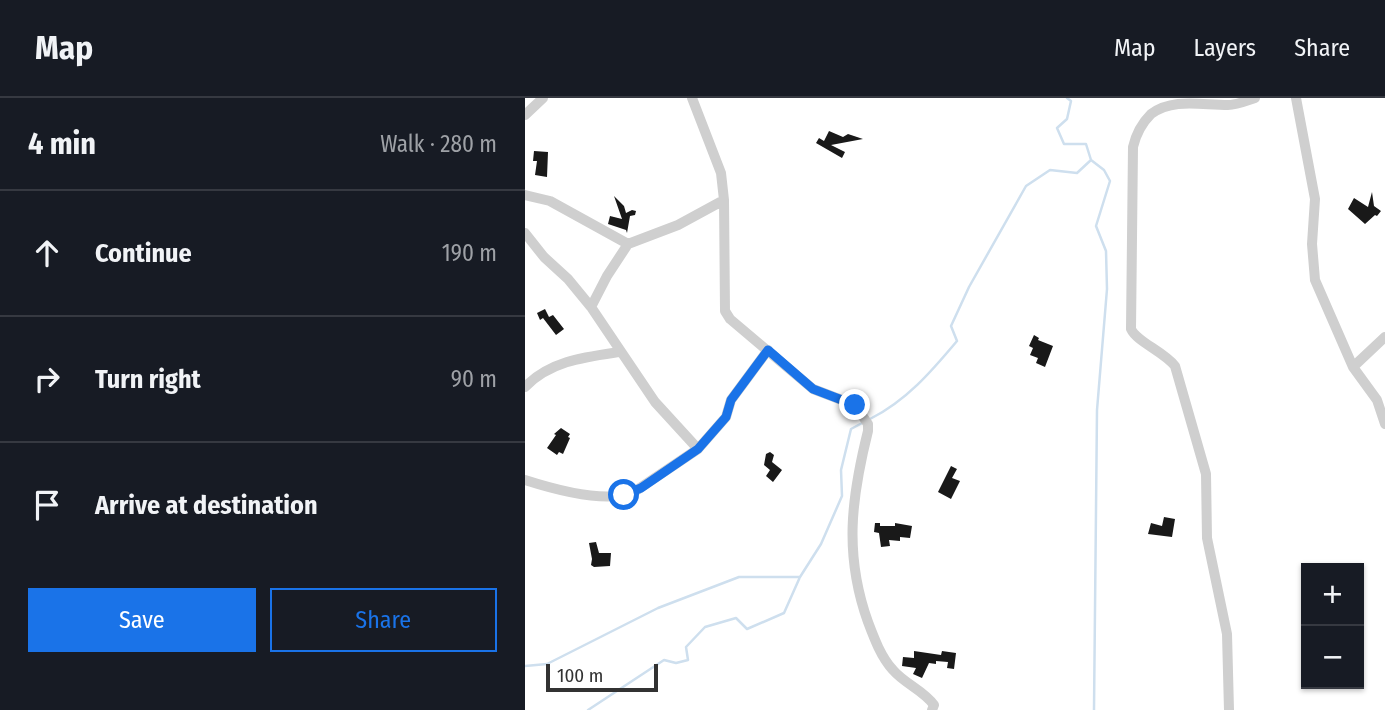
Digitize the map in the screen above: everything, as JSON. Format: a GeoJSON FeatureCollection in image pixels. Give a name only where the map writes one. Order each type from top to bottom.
{"type":"FeatureCollection","features":[{"type":"Feature","properties":{"kind":"street"},"geometry":{"type":"LineString","coordinates":[[525,115],[543,98]]}},
{"type":"Feature","properties":{"kind":"street"},"geometry":{"type":"LineString","coordinates":[[692,98],[721,173],[724,200],[725,311],[730,319],[813,389],[855,405],[867,424],[868,431],[852,504],[851,533],[862,605],[873,636],[893,670],[929,698],[934,705],[932,710]]}},
{"type":"Feature","properties":{"kind":"street"},"geometry":{"type":"LineString","coordinates":[[1229,710],[1227,634],[1207,538],[1206,474],[1175,366],[1165,354],[1139,339],[1131,329],[1133,147],[1143,122],[1162,104],[1176,100],[1234,105],[1255,98]]}},
{"type":"Feature","properties":{"kind":"street"},"geometry":{"type":"LineString","coordinates":[[1296,98],[1315,199],[1312,244],[1315,279],[1353,367],[1377,400],[1385,424]]}},
{"type":"Feature","properties":{"kind":"street"},"geometry":{"type":"LineString","coordinates":[[525,195],[550,201],[628,244]]}},
{"type":"Feature","properties":{"kind":"street"},"geometry":{"type":"LineString","coordinates":[[591,307],[628,244],[678,225],[724,200]]}},
{"type":"Feature","properties":{"kind":"street"},"geometry":{"type":"LineString","coordinates":[[525,233],[591,307],[655,402],[698,449]]}},
{"type":"Feature","properties":{"kind":"street"},"geometry":{"type":"LineString","coordinates":[[1353,367],[1385,337]]}},
{"type":"Feature","properties":{"kind":"street"},"geometry":{"type":"LineString","coordinates":[[525,480],[596,497],[629,494],[698,449],[726,417],[731,400],[768,350]]}},
{"type":"Feature","properties":{"kind":"street"},"geometry":{"type":"LineString","coordinates":[[525,387],[568,361],[619,352]]}},
{"type":"Feature","properties":{"kind":"building"},"geometry":{"type":"Polygon","coordinates":[[[829,131],[843,137],[848,134],[863,139],[831,145],[845,152],[842,158],[816,143],[819,138],[824,141],[829,131]]]}},
{"type":"Feature","properties":{"kind":"building"},"geometry":{"type":"Polygon","coordinates":[[[534,151],[548,152],[547,177],[535,175],[537,161],[533,161],[534,151]]]}},
{"type":"Feature","properties":{"kind":"building"},"geometry":{"type":"Polygon","coordinates":[[[1372,192],[1374,206],[1381,211],[1365,224],[1348,209],[1354,198],[1368,207],[1372,192]]]}},
{"type":"Feature","properties":{"kind":"building"},"geometry":{"type":"Polygon","coordinates":[[[614,196],[624,206],[626,213],[636,211],[635,215],[630,216],[627,233],[626,230],[608,224],[610,216],[622,219],[614,196]]]}},
{"type":"Feature","properties":{"kind":"building"},"geometry":{"type":"Polygon","coordinates":[[[545,309],[549,317],[553,315],[564,329],[556,335],[543,318],[540,320],[537,313],[545,309]]]}},
{"type":"Feature","properties":{"kind":"building"},"geometry":{"type":"Polygon","coordinates":[[[1034,335],[1038,340],[1053,346],[1045,367],[1036,363],[1038,358],[1030,355],[1033,348],[1029,346],[1034,335]]]}},
{"type":"Feature","properties":{"kind":"building"},"geometry":{"type":"Polygon","coordinates":[[[561,428],[570,434],[570,438],[563,454],[559,452],[557,455],[547,448],[556,435],[554,434],[561,428]]]}},
{"type":"Feature","properties":{"kind":"building"},"geometry":{"type":"Polygon","coordinates":[[[770,452],[774,455],[772,462],[782,470],[773,482],[766,476],[770,470],[764,465],[766,454],[770,452]]]}},
{"type":"Feature","properties":{"kind":"building"},"geometry":{"type":"Polygon","coordinates":[[[951,466],[957,469],[952,478],[960,481],[951,499],[938,492],[951,466]]]}},
{"type":"Feature","properties":{"kind":"building"},"geometry":{"type":"Polygon","coordinates":[[[1164,517],[1175,519],[1172,537],[1148,534],[1151,523],[1162,526],[1164,517]]]}},
{"type":"Feature","properties":{"kind":"building"},"geometry":{"type":"Polygon","coordinates":[[[875,523],[880,523],[880,526],[895,526],[895,523],[912,526],[910,538],[889,540],[890,546],[881,547],[879,533],[874,532],[875,523]]]}},
{"type":"Feature","properties":{"kind":"building"},"geometry":{"type":"Polygon","coordinates":[[[596,542],[599,553],[611,553],[610,566],[591,565],[589,543],[596,542]]]}},
{"type":"Feature","properties":{"kind":"building"},"geometry":{"type":"Polygon","coordinates":[[[914,651],[941,655],[942,651],[956,653],[954,669],[947,668],[948,662],[936,661],[936,664],[929,663],[922,678],[913,674],[916,668],[902,666],[903,657],[914,658],[914,651]]]}},
{"type":"Feature","properties":{"kind":"waterway"},"geometry":{"type":"LineString","coordinates":[[870,419],[906,395],[928,375],[957,341],[951,326],[969,287],[1026,186],[1050,170],[1077,173],[1091,160],[1086,144],[1064,144],[1057,128],[1067,119],[1071,101],[1067,98]]}},
{"type":"Feature","properties":{"kind":"waterway"},"geometry":{"type":"LineString","coordinates":[[1091,160],[1104,170],[1110,181],[1096,226],[1106,251],[1107,289],[1097,410],[1094,710]]}},
{"type":"Feature","properties":{"kind":"waterway"},"geometry":{"type":"LineString","coordinates":[[588,710],[664,660],[676,663],[688,660],[686,647],[705,627],[736,618],[747,629],[784,613],[800,577],[821,544],[842,496],[841,470],[851,429],[864,422]]}},
{"type":"Feature","properties":{"kind":"waterway"},"geometry":{"type":"LineString","coordinates":[[525,666],[547,664],[658,608],[739,577],[800,577]]}},
{"type":"Feature","properties":{"kind":"route"},"geometry":{"type":"LineString","coordinates":[[624,495],[641,488],[698,449],[726,417],[731,400],[768,350],[813,389],[855,405]]}}]}
